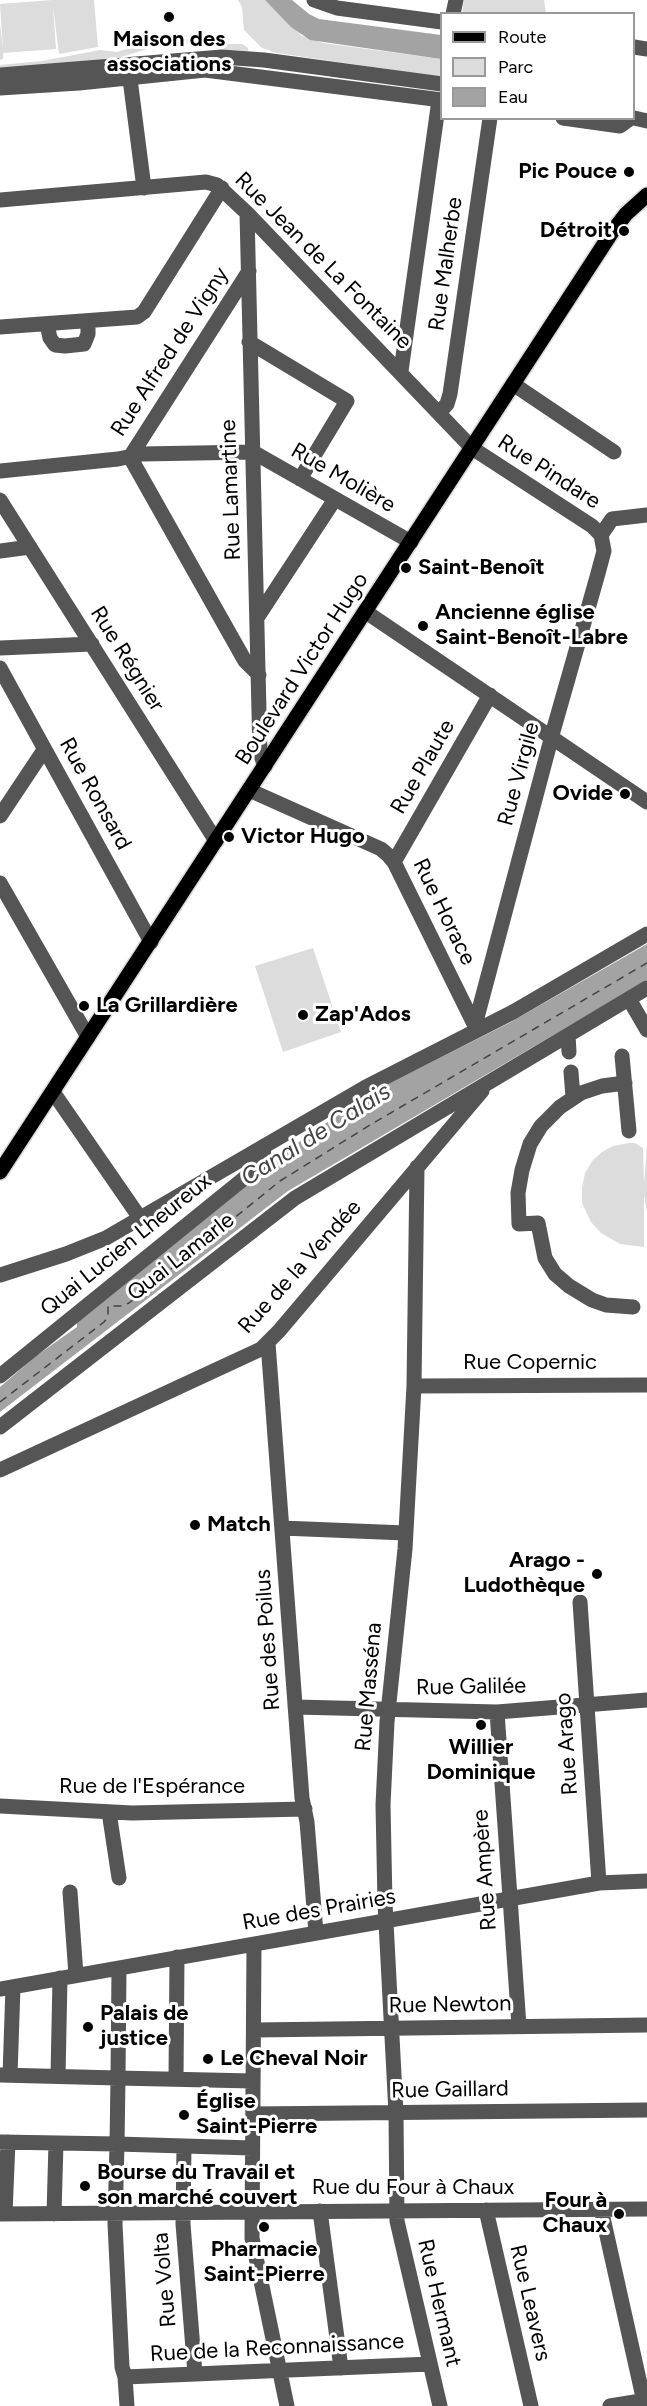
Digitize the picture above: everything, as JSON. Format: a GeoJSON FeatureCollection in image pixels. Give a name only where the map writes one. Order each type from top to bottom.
{"type":"FeatureCollection","features":[{"type":"Feature","properties":{"kind":"main road","name":"Boulevard Victor Hugo"},"geometry":{"type":"LineString","coordinates":[[0,1172],[612,232],[626,214],[647,195]]}},
{"type":"Feature","properties":{"kind":"street"},"geometry":{"type":"LineString","coordinates":[[314,0],[328,6],[358,5],[382,14],[440,22]]}},
{"type":"Feature","properties":{"kind":"street"},"geometry":{"type":"LineString","coordinates":[[373,0],[382,14]]}},
{"type":"Feature","properties":{"kind":"street"},"geometry":{"type":"LineString","coordinates":[[0,75],[222,57],[270,61],[440,90]]}},
{"type":"Feature","properties":{"kind":"street"},"geometry":{"type":"LineString","coordinates":[[0,88],[130,79],[143,75],[211,70],[440,90]]}},
{"type":"Feature","properties":{"kind":"street"},"geometry":{"type":"LineString","coordinates":[[130,79],[144,188]]}},
{"type":"Feature","properties":{"kind":"street"},"geometry":{"type":"LineString","coordinates":[[400,371],[440,90]]}},
{"type":"Feature","properties":{"kind":"street","name":"Rue Malherbe"},"geometry":{"type":"LineString","coordinates":[[439,413],[447,404],[450,394],[490,120]]}},
{"type":"Feature","properties":{"kind":"street"},"geometry":{"type":"LineString","coordinates":[[577,120],[620,126],[629,120]]}},
{"type":"Feature","properties":{"kind":"street","name":"Rue Jean de La Fontaine"},"geometry":{"type":"LineString","coordinates":[[0,200],[206,182],[222,188],[472,448]]}},
{"type":"Feature","properties":{"kind":"street"},"geometry":{"type":"LineString","coordinates":[[0,327],[133,318],[141,314],[222,188]]}},
{"type":"Feature","properties":{"kind":"street","name":"Rue Lamartine"},"geometry":{"type":"LineString","coordinates":[[247,213],[260,753],[265,766]]}},
{"type":"Feature","properties":{"kind":"street","name":"Rue Alfred de Vigny"},"geometry":{"type":"LineString","coordinates":[[130,457],[249,271]]}},
{"type":"Feature","properties":{"kind":"street"},"geometry":{"type":"LineString","coordinates":[[47,324],[50,338],[56,345],[65,346],[84,344],[87,341],[88,321]]}},
{"type":"Feature","properties":{"kind":"street"},"geometry":{"type":"LineString","coordinates":[[249,342],[347,401],[300,479]]}},
{"type":"Feature","properties":{"kind":"street"},"geometry":{"type":"LineString","coordinates":[[513,384],[614,452]]}},
{"type":"Feature","properties":{"kind":"street","name":"Rue Pindare"},"geometry":{"type":"LineString","coordinates":[[472,448],[591,526],[601,535]]}},
{"type":"Feature","properties":{"kind":"street"},"geometry":{"type":"LineString","coordinates":[[0,471],[142,454],[252,452]]}},
{"type":"Feature","properties":{"kind":"street","name":"Rue Molière"},"geometry":{"type":"LineString","coordinates":[[252,452],[411,542]]}},
{"type":"Feature","properties":{"kind":"street"},"geometry":{"type":"LineString","coordinates":[[130,457],[244,661],[259,675]]}},
{"type":"Feature","properties":{"kind":"street"},"geometry":{"type":"LineString","coordinates":[[257,618],[335,499]]}},
{"type":"Feature","properties":{"kind":"street","name":"Rue Régnier"},"geometry":{"type":"LineString","coordinates":[[0,500],[216,841]]}},
{"type":"Feature","properties":{"kind":"street"},"geometry":{"type":"LineString","coordinates":[[601,535],[612,519],[647,515]]}},
{"type":"Feature","properties":{"kind":"street","name":"Rue Virgile"},"geometry":{"type":"LineString","coordinates":[[476,1028],[552,738],[602,560],[604,551],[601,535]]}},
{"type":"Feature","properties":{"kind":"street"},"geometry":{"type":"LineString","coordinates":[[0,551],[30,547]]}},
{"type":"Feature","properties":{"kind":"street"},"geometry":{"type":"LineString","coordinates":[[366,612],[647,802]]}},
{"type":"Feature","properties":{"kind":"street"},"geometry":{"type":"LineString","coordinates":[[0,648],[92,644]]}},
{"type":"Feature","properties":{"kind":"street","name":"Rue Ronsard"},"geometry":{"type":"LineString","coordinates":[[0,669],[151,942]]}},
{"type":"Feature","properties":{"kind":"street","name":"Rue Plaute"},"geometry":{"type":"LineString","coordinates":[[394,862],[490,695]]}},
{"type":"Feature","properties":{"kind":"street"},"geometry":{"type":"LineString","coordinates":[[0,816],[44,750]]}},
{"type":"Feature","properties":{"kind":"street","name":"Rue Horace"},"geometry":{"type":"LineString","coordinates":[[249,790],[381,849],[394,862],[476,1028]]}},
{"type":"Feature","properties":{"kind":"street"},"geometry":{"type":"LineString","coordinates":[[0,883],[88,1037]]}},
{"type":"Feature","properties":{"kind":"street"},"geometry":{"type":"LineString","coordinates":[[0,1275],[85,1248],[394,1072],[476,1028],[534,1001],[647,934]]}},
{"type":"Feature","properties":{"kind":"street","name":"Quai Lamarle"},"geometry":{"type":"LineString","coordinates":[[0,1427],[278,1210],[647,988]]}},
{"type":"Feature","properties":{"kind":"street"},"geometry":{"type":"LineString","coordinates":[[628,999],[647,1032]]}},
{"type":"Feature","properties":{"kind":"street"},"geometry":{"type":"LineString","coordinates":[[568,1035],[569,1052]]}},
{"type":"Feature","properties":{"kind":"street"},"geometry":{"type":"LineString","coordinates":[[621,1056],[628,1131]]}},
{"type":"Feature","properties":{"kind":"street"},"geometry":{"type":"LineString","coordinates":[[571,1072],[573,1097]]}},
{"type":"Feature","properties":{"kind":"street","name":"Rue de la Vendée"},"geometry":{"type":"LineString","coordinates":[[0,1470],[215,1372],[268,1344],[492,1080]]}},
{"type":"Feature","properties":{"kind":"street"},"geometry":{"type":"LineString","coordinates":[[625,1083],[595,1088],[573,1097],[549,1116],[530,1144],[520,1178],[519,1224],[538,1223],[545,1258],[555,1274],[569,1286],[592,1300],[606,1305],[633,1307]]}},
{"type":"Feature","properties":{"kind":"street"},"geometry":{"type":"LineString","coordinates":[[53,1092],[140,1218]]}},
{"type":"Feature","properties":{"kind":"street","name":"Quai Lucien Lheureux"},"geometry":{"type":"LineString","coordinates":[[4,1373],[257,1168],[263,1159],[264,1146]]}},
{"type":"Feature","properties":{"kind":"street","name":"Rue Masséna"},"geometry":{"type":"LineString","coordinates":[[397,2211],[396,2113],[383,1806],[405,1533],[414,1386],[417,1167]]}},
{"type":"Feature","properties":{"kind":"street","name":"Rue des Poilus"},"geometry":{"type":"LineString","coordinates":[[268,1344],[295,1707],[316,1933]]}},
{"type":"Feature","properties":{"kind":"street","name":"Rue Copernic"},"geometry":{"type":"LineString","coordinates":[[414,1386],[647,1385]]}},
{"type":"Feature","properties":{"kind":"street"},"geometry":{"type":"LineString","coordinates":[[282,1528],[405,1533]]}},
{"type":"Feature","properties":{"kind":"street","name":"Rue Arago"},"geometry":{"type":"LineString","coordinates":[[580,1602],[599,1883]]}},
{"type":"Feature","properties":{"kind":"street","name":"Rue Galilée"},"geometry":{"type":"LineString","coordinates":[[295,1707],[497,1712],[647,1700]]}},
{"type":"Feature","properties":{"kind":"street","name":"Rue Ampère"},"geometry":{"type":"LineString","coordinates":[[497,1712],[519,2026]]}},
{"type":"Feature","properties":{"kind":"street","name":"Rue de l'Espérance"},"geometry":{"type":"LineString","coordinates":[[0,1806],[109,1812],[305,1809]]}},
{"type":"Feature","properties":{"kind":"street"},"geometry":{"type":"LineString","coordinates":[[109,1812],[119,1878]]}},
{"type":"Feature","properties":{"kind":"street","name":"Rue des Prairies"},"geometry":{"type":"LineString","coordinates":[[7,1988],[599,1883],[647,1881]]}},
{"type":"Feature","properties":{"kind":"street"},"geometry":{"type":"LineString","coordinates":[[70,1892],[76,1975]]}},
{"type":"Feature","properties":{"kind":"street"},"geometry":{"type":"LineString","coordinates":[[254,1944],[251,2212],[254,2252],[287,2406]]}},
{"type":"Feature","properties":{"kind":"street"},"geometry":{"type":"LineString","coordinates":[[176,2079],[177,1957]]}},
{"type":"Feature","properties":{"kind":"street"},"geometry":{"type":"LineString","coordinates":[[119,1968],[114,2213],[122,2367],[126,2377],[127,2406]]}},
{"type":"Feature","properties":{"kind":"street"},"geometry":{"type":"LineString","coordinates":[[58,2076],[60,1978]]}},
{"type":"Feature","properties":{"kind":"street"},"geometry":{"type":"LineString","coordinates":[[7,1988],[5,2075],[253,2081]]}},
{"type":"Feature","properties":{"kind":"street","name":"Rue Newton"},"geometry":{"type":"LineString","coordinates":[[254,2030],[647,2025]]}},
{"type":"Feature","properties":{"kind":"street","name":"Rue Gaillard"},"geometry":{"type":"LineString","coordinates":[[253,2114],[647,2110]]}},
{"type":"Feature","properties":{"kind":"street"},"geometry":{"type":"LineString","coordinates":[[3,2214],[4,2142],[252,2148]]}},
{"type":"Feature","properties":{"kind":"street"},"geometry":{"type":"LineString","coordinates":[[54,2214],[56,2143]]}},
{"type":"Feature","properties":{"kind":"street","name":"Rue Volta"},"geometry":{"type":"LineString","coordinates":[[184,2146],[182,2212],[195,2374]]}},
{"type":"Feature","properties":{"kind":"street"},"geometry":{"type":"LineString","coordinates":[[601,2209],[645,2402],[610,2406]]}},
{"type":"Feature","properties":{"kind":"street","name":"Rue du Four à Chaux"},"geometry":{"type":"LineString","coordinates":[[3,2214],[647,2209]]}},
{"type":"Feature","properties":{"kind":"street","name":"Rue Leavers"},"geometry":{"type":"LineString","coordinates":[[486,2210],[531,2406]]}},
{"type":"Feature","properties":{"kind":"street"},"geometry":{"type":"LineString","coordinates":[[320,2211],[341,2368]]}},
{"type":"Feature","properties":{"kind":"street","name":"Rue Hermant"},"geometry":{"type":"LineString","coordinates":[[397,2211],[398,2225],[440,2406]]}},
{"type":"Feature","properties":{"kind":"street","name":"Rue de la Reconnaissance"},"geometry":{"type":"LineString","coordinates":[[126,2377],[430,2364]]}},
{"type":"Feature","properties":{"kind":"green space"},"geometry":{"type":"Polygon","coordinates":[[[94,0],[98,47],[59,54],[53,6],[56,49],[3,53],[3,59],[0,60],[0,24],[3,50],[0,4],[94,0]]]}},
{"type":"Feature","properties":{"kind":"green space"},"geometry":{"type":"Polygon","coordinates":[[[238,0],[265,0],[302,36],[323,43],[440,59],[440,77],[277,53],[262,48],[244,30],[242,7],[238,0]]]}},
{"type":"Feature","properties":{"kind":"green space"},"geometry":{"type":"Polygon","coordinates":[[[464,0],[544,0],[546,12],[462,12],[464,0]]]}},
{"type":"Feature","properties":{"kind":"green space"},"geometry":{"type":"Polygon","coordinates":[[[192,39],[220,44],[242,44],[248,48],[248,51],[219,49],[196,43],[169,44],[169,41],[192,39]]]}},
{"type":"Feature","properties":{"kind":"green space"},"geometry":{"type":"Polygon","coordinates":[[[164,41],[164,44],[121,57],[0,69],[0,65],[42,61],[100,50],[117,52],[148,42],[164,41]]]}},
{"type":"Feature","properties":{"kind":"green space","name":"Zap'Ados"},"geometry":{"type":"Polygon","coordinates":[[[313,948],[341,1032],[283,1052],[255,966],[313,948]]]}},
{"type":"Feature","properties":{"kind":"green space"},"geometry":{"type":"Polygon","coordinates":[[[635,1143],[643,1148],[644,1183],[647,1147],[647,1213],[644,1195],[644,1247],[620,1244],[601,1233],[591,1222],[582,1203],[585,1173],[593,1160],[613,1146],[635,1143]]]}},
{"type":"Feature","properties":{"kind":"water"},"geometry":{"type":"Polygon","coordinates":[[[265,0],[292,0],[319,19],[440,35],[440,59],[310,40],[291,27],[265,0]]]}},
{"type":"Feature","properties":{"kind":"water","name":"Canal de Calais"},"geometry":{"type":"Polygon","coordinates":[[[647,944],[647,980],[288,1191],[0,1412],[0,1387],[36,1356],[77,1327],[77,1317],[308,1135],[378,1089],[509,1023],[647,944]]]}},
{"type":"Feature","properties":{"kind":"ferry route"},"geometry":{"type":"LineString","coordinates":[[0,1402],[104,1322],[108,1317],[108,1306],[122,1306],[129,1303],[280,1181],[370,1125],[647,963]]}},
{"type":"Feature","properties":{"kind":"place","name":"Maison des associations"},"geometry":{"type":"Point","coordinates":[169,17]}},
{"type":"Feature","properties":{"kind":"place","name":"Pic Pouce"},"geometry":{"type":"Point","coordinates":[629,172]}},
{"type":"Feature","properties":{"kind":"place","name":"Détroit"},"geometry":{"type":"Point","coordinates":[624,231]}},
{"type":"Feature","properties":{"kind":"place","name":"Saint-Benoît"},"geometry":{"type":"Point","coordinates":[406,568]}},
{"type":"Feature","properties":{"kind":"place","name":"Ancienne église Saint-Benoît-Labre"},"geometry":{"type":"Point","coordinates":[423,626]}},
{"type":"Feature","properties":{"kind":"place","name":"Ovide"},"geometry":{"type":"Point","coordinates":[625,794]}},
{"type":"Feature","properties":{"kind":"place","name":"Victor Hugo"},"geometry":{"type":"Point","coordinates":[229,837]}},
{"type":"Feature","properties":{"kind":"place","name":"La Grillardière"},"geometry":{"type":"Point","coordinates":[84,1006]}},
{"type":"Feature","properties":{"kind":"place","name":"Zap'Ados"},"geometry":{"type":"Point","coordinates":[303,1015]}},
{"type":"Feature","properties":{"kind":"place","name":"Match"},"geometry":{"type":"Point","coordinates":[195,1525]}},
{"type":"Feature","properties":{"kind":"place","name":"Arago - Ludothèque"},"geometry":{"type":"Point","coordinates":[597,1574]}},
{"type":"Feature","properties":{"kind":"place","name":"Willier Dominique"},"geometry":{"type":"Point","coordinates":[481,1725]}},
{"type":"Feature","properties":{"kind":"place","name":"Palais de justice"},"geometry":{"type":"Point","coordinates":[88,2027]}},
{"type":"Feature","properties":{"kind":"place","name":"Le Cheval Noir"},"geometry":{"type":"Point","coordinates":[208,2059]}},
{"type":"Feature","properties":{"kind":"place","name":"Église Saint-Pierre"},"geometry":{"type":"Point","coordinates":[184,2115]}},
{"type":"Feature","properties":{"kind":"place","name":"Bourse du Travail et son marché couvert"},"geometry":{"type":"Point","coordinates":[85,2186]}},
{"type":"Feature","properties":{"kind":"place","name":"Four à Chaux"},"geometry":{"type":"Point","coordinates":[619,2214]}},
{"type":"Feature","properties":{"kind":"place","name":"Pharmacie Saint-Pierre"},"geometry":{"type":"Point","coordinates":[264,2227]}}]}
